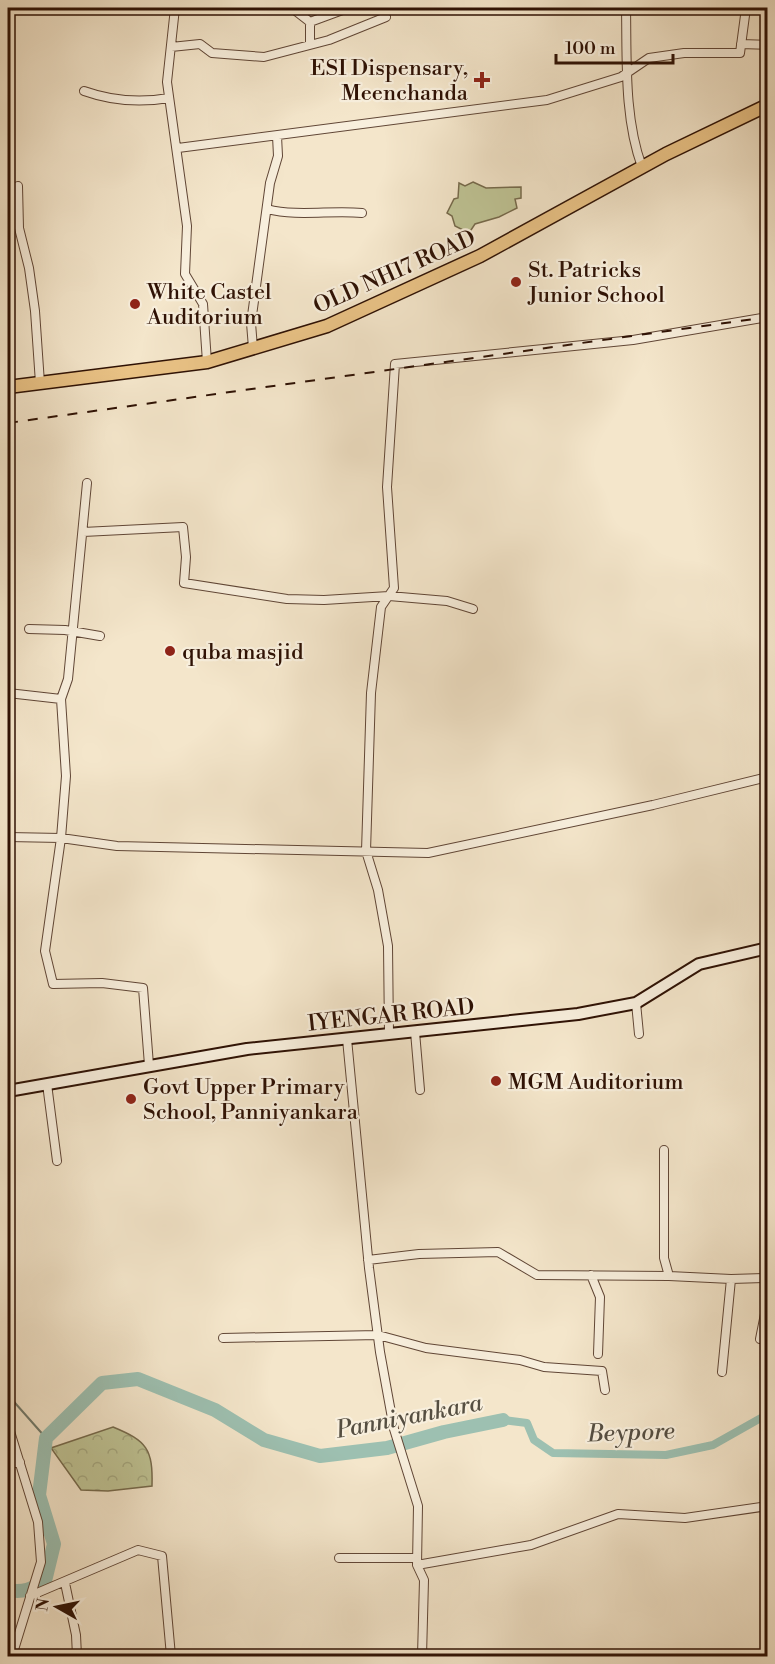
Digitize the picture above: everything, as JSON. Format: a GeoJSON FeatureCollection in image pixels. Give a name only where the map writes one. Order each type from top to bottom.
{"type":"FeatureCollection","features":[{"type":"Feature","properties":{"kind":"main road","name":"OLD NH17 ROAD"},"geometry":{"type":"LineString","coordinates":[[8,387],[207,362],[327,326],[480,256],[642,167],[768,105]]}},
{"type":"Feature","properties":{"kind":"main road","name":"IYENGAR ROAD"},"geometry":{"type":"LineString","coordinates":[[8,1091],[247,1049],[578,1014],[636,1003],[699,964],[767,948]]}},
{"type":"Feature","properties":{"kind":"street"},"geometry":{"type":"LineString","coordinates":[[175,8],[167,82],[178,148],[187,226],[185,274],[203,304],[207,362]]}},
{"type":"Feature","properties":{"kind":"street"},"geometry":{"type":"LineString","coordinates":[[292,8],[310,22]]}},
{"type":"Feature","properties":{"kind":"street"},"geometry":{"type":"LineString","coordinates":[[310,22],[348,8]]}},
{"type":"Feature","properties":{"kind":"street"},"geometry":{"type":"LineString","coordinates":[[626,8],[634,145],[642,167]]}},
{"type":"Feature","properties":{"kind":"street"},"geometry":{"type":"LineString","coordinates":[[178,148],[547,100],[628,73],[649,58],[684,53],[740,53],[746,8]]}},
{"type":"Feature","properties":{"kind":"street"},"geometry":{"type":"LineString","coordinates":[[171,47],[201,44],[212,53],[264,57],[358,30],[386,17]]}},
{"type":"Feature","properties":{"kind":"street"},"geometry":{"type":"LineString","coordinates":[[310,22],[310,44]]}},
{"type":"Feature","properties":{"kind":"street"},"geometry":{"type":"LineString","coordinates":[[741,44],[768,45]]}},
{"type":"Feature","properties":{"kind":"street"},"geometry":{"type":"LineString","coordinates":[[84,91],[109,100],[151,101],[170,98]]}},
{"type":"Feature","properties":{"kind":"street"},"geometry":{"type":"LineString","coordinates":[[254,348],[251,323],[270,183],[278,156],[277,136]]}},
{"type":"Feature","properties":{"kind":"street"},"geometry":{"type":"LineString","coordinates":[[18,186],[19,228],[29,268],[35,311],[40,383]]}},
{"type":"Feature","properties":{"kind":"street"},"geometry":{"type":"LineString","coordinates":[[267,210],[290,215],[332,210],[362,213]]}},
{"type":"Feature","properties":{"kind":"street"},"geometry":{"type":"LineString","coordinates":[[389,1034],[388,946],[378,890],[366,851],[370,693],[381,607],[394,588],[387,487],[395,364],[633,340],[768,317]]}},
{"type":"Feature","properties":{"kind":"street"},"geometry":{"type":"LineString","coordinates":[[87,483],[68,679],[61,699],[66,776],[61,838],[45,951],[53,984],[102,983],[143,988],[149,1065]]}},
{"type":"Feature","properties":{"kind":"street"},"geometry":{"type":"LineString","coordinates":[[83,532],[183,527],[184,583],[287,599],[324,600],[389,596],[447,602],[473,609]]}},
{"type":"Feature","properties":{"kind":"street"},"geometry":{"type":"LineString","coordinates":[[28,629],[65,630],[100,636]]}},
{"type":"Feature","properties":{"kind":"street"},"geometry":{"type":"LineString","coordinates":[[8,693],[61,699]]}},
{"type":"Feature","properties":{"kind":"street"},"geometry":{"type":"LineString","coordinates":[[8,837],[61,838],[117,846],[428,853],[653,805],[768,777]]}},
{"type":"Feature","properties":{"kind":"street"},"geometry":{"type":"LineString","coordinates":[[767,948],[768,954]]}},
{"type":"Feature","properties":{"kind":"street"},"geometry":{"type":"LineString","coordinates":[[636,1003],[639,1034]]}},
{"type":"Feature","properties":{"kind":"street"},"geometry":{"type":"LineString","coordinates":[[415,1032],[420,1090]]}},
{"type":"Feature","properties":{"kind":"street"},"geometry":{"type":"LineString","coordinates":[[346,1039],[368,1260],[378,1335],[394,1430],[418,1506],[417,1561],[424,1580],[422,1656]]}},
{"type":"Feature","properties":{"kind":"street"},"geometry":{"type":"LineString","coordinates":[[47,1084],[57,1161]]}},
{"type":"Feature","properties":{"kind":"street"},"geometry":{"type":"LineString","coordinates":[[664,1150],[664,1257],[669,1276]]}},
{"type":"Feature","properties":{"kind":"street"},"geometry":{"type":"LineString","coordinates":[[368,1260],[419,1254],[498,1252],[537,1275],[768,1278]]}},
{"type":"Feature","properties":{"kind":"street"},"geometry":{"type":"LineString","coordinates":[[591,1275],[600,1297],[598,1354]]}},
{"type":"Feature","properties":{"kind":"street"},"geometry":{"type":"LineString","coordinates":[[722,1372],[731,1279]]}},
{"type":"Feature","properties":{"kind":"street"},"geometry":{"type":"LineString","coordinates":[[760,1340],[768,1299]]}},
{"type":"Feature","properties":{"kind":"street"},"geometry":{"type":"LineString","coordinates":[[223,1338],[378,1335],[426,1348],[520,1360],[544,1367],[602,1371],[605,1390]]}},
{"type":"Feature","properties":{"kind":"street"},"geometry":{"type":"LineString","coordinates":[[8,1425],[38,1522],[41,1562],[11,1652]]}},
{"type":"Feature","properties":{"kind":"street"},"geometry":{"type":"LineString","coordinates":[[8,1464],[20,1462]]}},
{"type":"Feature","properties":{"kind":"street"},"geometry":{"type":"LineString","coordinates":[[339,1558],[417,1561],[531,1545],[618,1514],[685,1518],[768,1506]]}},
{"type":"Feature","properties":{"kind":"street"},"geometry":{"type":"LineString","coordinates":[[30,1596],[65,1582],[111,1559],[138,1550],[162,1556],[171,1656]]}},
{"type":"Feature","properties":{"kind":"street"},"geometry":{"type":"LineString","coordinates":[[65,1582],[76,1635],[77,1656]]}},
{"type":"Feature","properties":{"kind":"green space"},"geometry":{"type":"Polygon","coordinates":[[[473,182],[486,188],[521,187],[521,198],[515,199],[517,208],[499,217],[475,224],[469,233],[455,226],[452,216],[447,213],[454,199],[458,198],[459,183],[465,186],[473,182]]]}},
{"type":"Feature","properties":{"kind":"green space"},"geometry":{"type":"Polygon","coordinates":[[[113,1427],[134,1437],[146,1448],[151,1463],[152,1486],[108,1491],[81,1490],[51,1448],[113,1427]]]}},
{"type":"Feature","properties":{"kind":"waterway","name":"Panniyankara"},"geometry":{"type":"LineString","coordinates":[[8,1590],[27,1590],[45,1581],[54,1544],[39,1495],[46,1438],[102,1383],[138,1379],[215,1410],[264,1440],[320,1456],[387,1448],[444,1432],[503,1420]]}},
{"type":"Feature","properties":{"kind":"waterway"},"geometry":{"type":"LineString","coordinates":[[8,1395],[46,1438]]}},
{"type":"Feature","properties":{"kind":"waterway","name":"Beypore"},"geometry":{"type":"LineString","coordinates":[[503,1420],[527,1423],[534,1440],[553,1453],[666,1455],[713,1445],[768,1414]]}},
{"type":"Feature","properties":{"kind":"railway"},"geometry":{"type":"LineString","coordinates":[[8,423],[768,317]]}},
{"type":"Feature","properties":{"kind":"place","name":"ESI Dispensary, Meenchanda"},"geometry":{"type":"Point","coordinates":[482,80]}},
{"type":"Feature","properties":{"kind":"place","name":"St. Patricks Junior School"},"geometry":{"type":"Point","coordinates":[516,282]}},
{"type":"Feature","properties":{"kind":"place","name":"White Castel Auditorium"},"geometry":{"type":"Point","coordinates":[135,304]}},
{"type":"Feature","properties":{"kind":"place","name":"quba masjid"},"geometry":{"type":"Point","coordinates":[170,651]}},
{"type":"Feature","properties":{"kind":"place","name":"MGM Auditorium"},"geometry":{"type":"Point","coordinates":[496,1081]}},
{"type":"Feature","properties":{"kind":"place","name":"Govt Upper Primary School, Panniyankara"},"geometry":{"type":"Point","coordinates":[131,1099]}}]}
